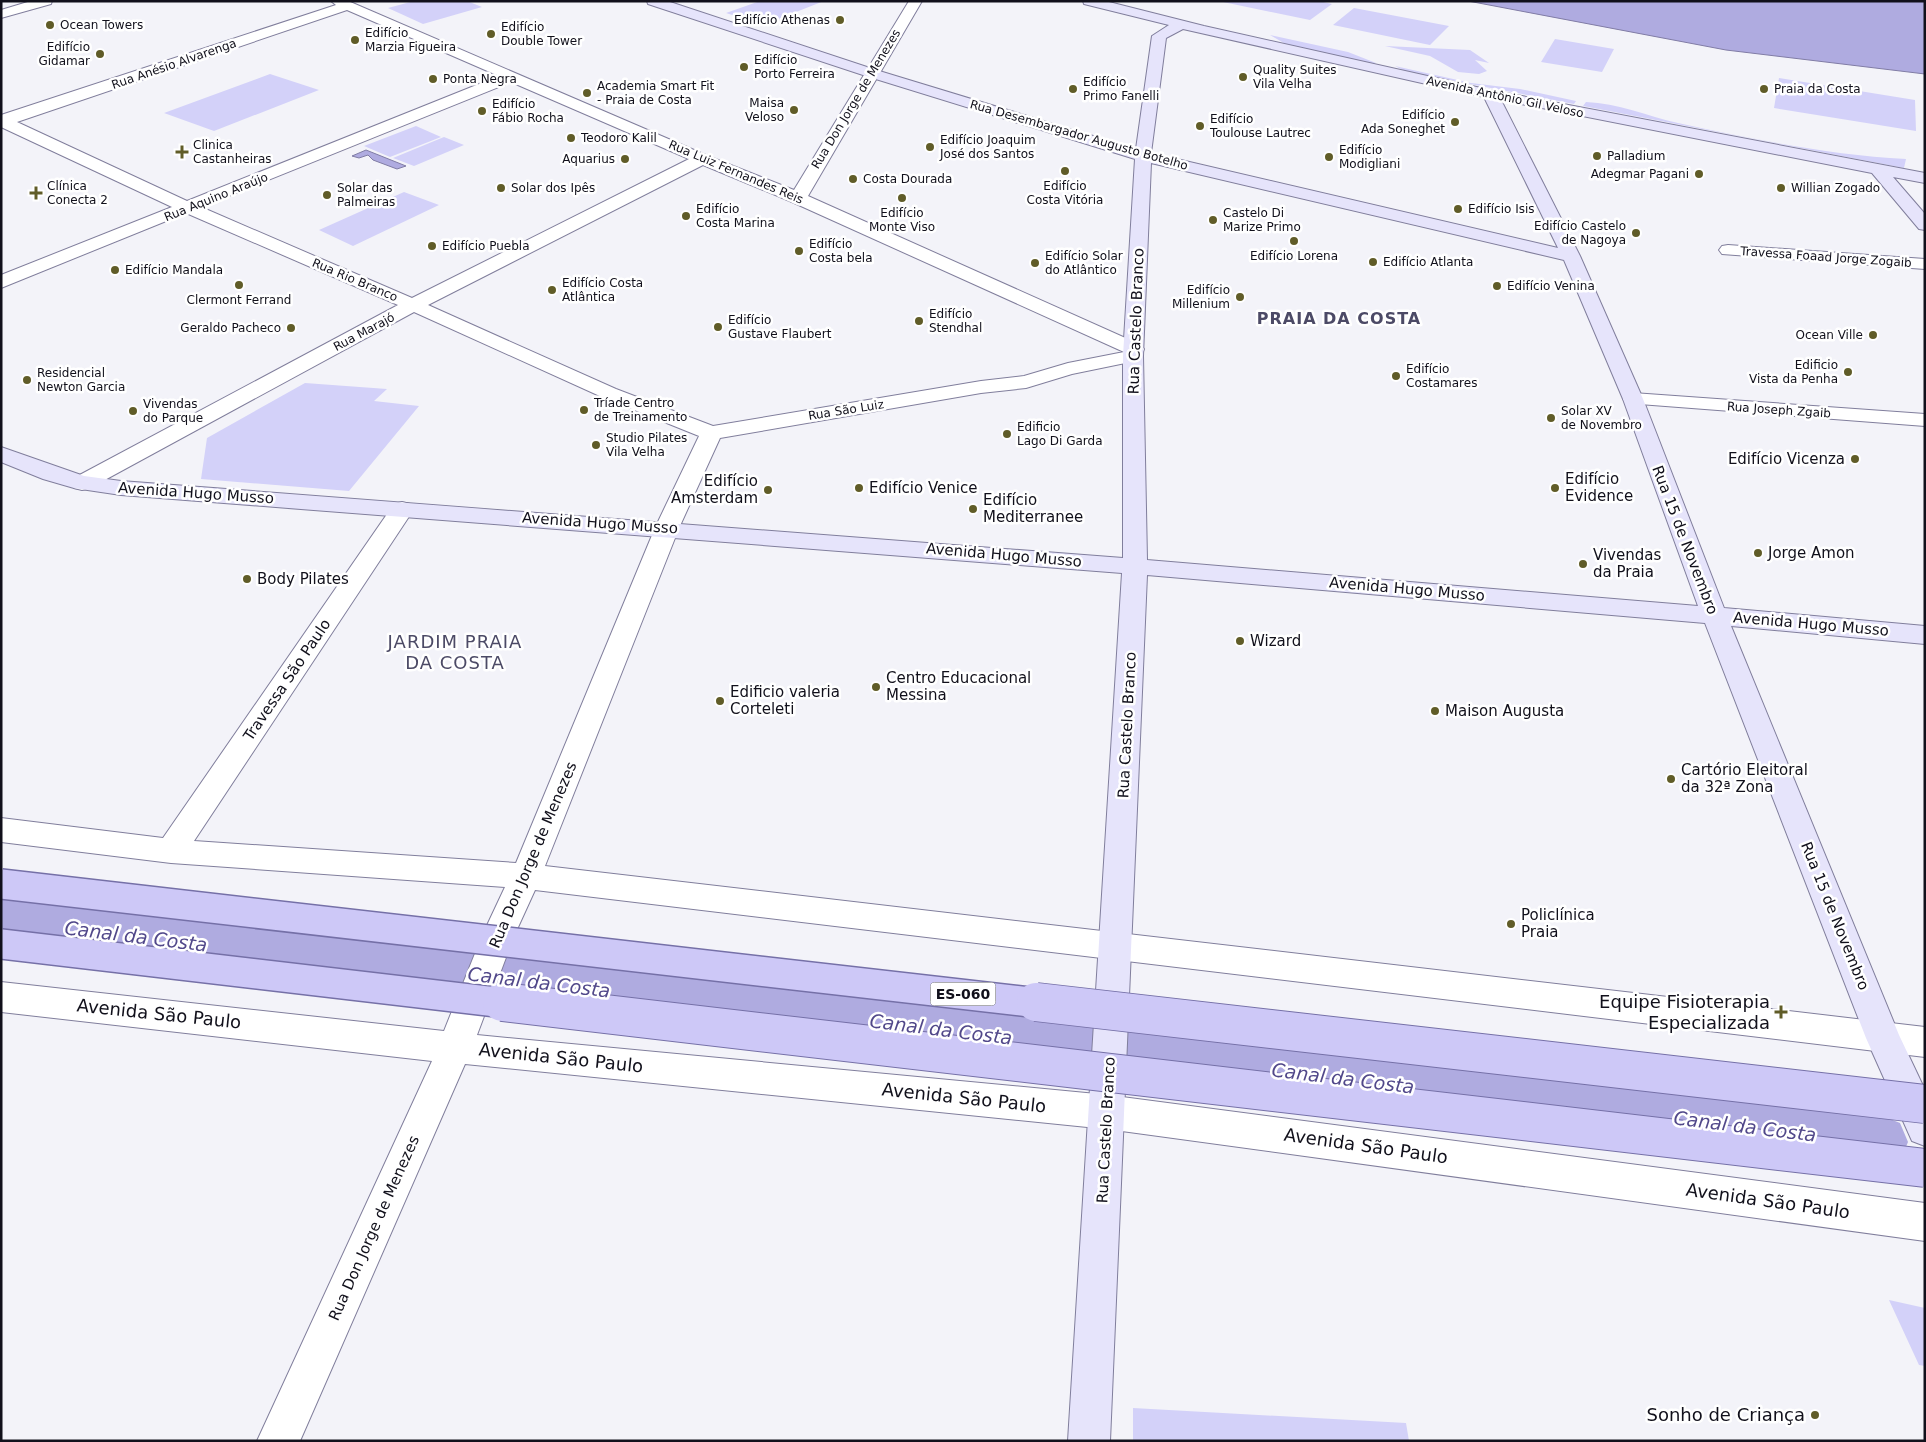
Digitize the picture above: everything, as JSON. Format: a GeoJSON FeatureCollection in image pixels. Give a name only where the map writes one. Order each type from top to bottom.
{"type":"FeatureCollection","features":[{"type":"Feature","properties":{"kind":"main road","name":"ES-060"},"geometry":{"type":"LineString","coordinates":[[1,884],[1921,1113]]}},
{"type":"Feature","properties":{"kind":"main road"},"geometry":{"type":"LineString","coordinates":[[1,944],[1925,1168]]}},
{"type":"Feature","properties":{"kind":"street"},"geometry":{"type":"LineString","coordinates":[[1,14],[46,1]]}},
{"type":"Feature","properties":{"kind":"street","name":"Rua Desembargador Augusto Botelho"},"geometry":{"type":"LineString","coordinates":[[653,1],[871,73],[1143,156],[1571,256]]}},
{"type":"Feature","properties":{"kind":"street","name":"Rua Don Jorge de Menezes"},"geometry":{"type":"LineString","coordinates":[[798,198],[871,73],[916,1]]}},
{"type":"Feature","properties":{"kind":"street","name":"Avenida Antônio Gil Veloso"},"geometry":{"type":"LineString","coordinates":[[1089,1],[1490,94],[1925,178]]}},
{"type":"Feature","properties":{"kind":"street","name":"Rua Luiz Fernandes Reis"},"geometry":{"type":"LineString","coordinates":[[342,4],[702,159],[798,198],[1134,352]]}},
{"type":"Feature","properties":{"kind":"street","name":"Rua Anésio Alvarenga"},"geometry":{"type":"LineString","coordinates":[[2,121],[342,4]]}},
{"type":"Feature","properties":{"kind":"street","name":"Rua Castelo Branco"},"geometry":{"type":"LineString","coordinates":[[1089,1441],[1136,566],[1134,352],[1143,156],[1160,36],[1182,24]]}},
{"type":"Feature","properties":{"kind":"street","name":"Rua Aquino Araújo"},"geometry":{"type":"LineString","coordinates":[[1,282],[512,76]]}},
{"type":"Feature","properties":{"kind":"street","name":"Rua 15 de Novembro"},"geometry":{"type":"LineString","coordinates":[[1490,94],[1571,256],[1633,400],[1714,615],[1883,1038],[1921,1113]]}},
{"type":"Feature","properties":{"kind":"street","name":"Rua Rio Branco"},"geometry":{"type":"LineString","coordinates":[[2,121],[188,208],[413,305],[609,393],[711,433]]}},
{"type":"Feature","properties":{"kind":"street","name":"Rua Marajó"},"geometry":{"type":"LineString","coordinates":[[82,483],[413,305],[702,159]]}},
{"type":"Feature","properties":{"kind":"street"},"geometry":{"type":"LineString","coordinates":[[1878,169],[1925,225]]}},
{"type":"Feature","properties":{"kind":"street","name":"Travessa Foaad Jorge Zogaib"},"geometry":{"type":"LineString","coordinates":[[1728,250],[1925,264]]}},
{"type":"Feature","properties":{"kind":"street","name":"Rua São Luiz"},"geometry":{"type":"LineString","coordinates":[[711,433],[981,387],[1026,382],[1134,352]]}},
{"type":"Feature","properties":{"kind":"street","name":"Rua Joseph Zgaib"},"geometry":{"type":"LineString","coordinates":[[1633,400],[1925,420]]}},
{"type":"Feature","properties":{"kind":"street","name":"Rua Don Jorge de Menezes"},"geometry":{"type":"LineString","coordinates":[[278,1441],[461,1033],[498,936],[526,876],[667,528],[711,433]]}},
{"type":"Feature","properties":{"kind":"street","name":"Avenida Hugo Musso"},"geometry":{"type":"LineString","coordinates":[[1,454],[51,474],[82,483],[1136,566],[1714,615],[1925,635]]}},
{"type":"Feature","properties":{"kind":"street","name":"Travessa São Paulo"},"geometry":{"type":"LineString","coordinates":[[171,851],[402,508]]}},
{"type":"Feature","properties":{"kind":"street"},"geometry":{"type":"LineString","coordinates":[[1,830],[171,851],[526,876],[1925,1042]]}},
{"type":"Feature","properties":{"kind":"street","name":"Avenida São Paulo"},"geometry":{"type":"LineString","coordinates":[[1,997],[461,1033],[1108,1105],[1925,1222]]}},
{"type":"Feature","properties":{"kind":"shaded area"},"geometry":{"type":"Polygon","coordinates":[[[414,1],[467,1],[482,7],[423,24],[388,8],[414,1]]]}},
{"type":"Feature","properties":{"kind":"shaded area"},"geometry":{"type":"Polygon","coordinates":[[[760,1],[824,1],[763,25],[726,13],[760,1]]]}},
{"type":"Feature","properties":{"kind":"shaded area"},"geometry":{"type":"Polygon","coordinates":[[[1319,1],[1332,4],[1310,20],[1223,2],[1319,1]]]}},
{"type":"Feature","properties":{"kind":"shaded area"},"geometry":{"type":"Polygon","coordinates":[[[1468,1],[1925,1],[1925,74],[1726,50],[1468,1]]]}},
{"type":"Feature","properties":{"kind":"shaded area"},"geometry":{"type":"Polygon","coordinates":[[[1354,8],[1449,26],[1430,45],[1333,25],[1354,8]]]}},
{"type":"Feature","properties":{"kind":"shaded area"},"geometry":{"type":"Polygon","coordinates":[[[1270,35],[1348,52],[1376,63],[1371,64],[1289,46],[1270,35]]]}},
{"type":"Feature","properties":{"kind":"shaded area"},"geometry":{"type":"Polygon","coordinates":[[[1555,39],[1614,49],[1602,72],[1541,62],[1555,39]]]}},
{"type":"Feature","properties":{"kind":"shaded area"},"geometry":{"type":"Polygon","coordinates":[[[1385,46],[1470,50],[1489,63],[1475,60],[1487,71],[1479,74],[1458,72],[1430,56],[1385,46]]]}},
{"type":"Feature","properties":{"kind":"shaded area"},"geometry":{"type":"Polygon","coordinates":[[[1395,66],[1471,83],[1520,89],[1576,101],[1574,104],[1470,84],[1405,71],[1395,66]]]}},
{"type":"Feature","properties":{"kind":"shaded area"},"geometry":{"type":"Polygon","coordinates":[[[270,74],[319,90],[214,131],[164,113],[270,74]]]}},
{"type":"Feature","properties":{"kind":"shaded area"},"geometry":{"type":"Polygon","coordinates":[[[1779,78],[1915,100],[1916,131],[1774,108],[1779,78]]]}},
{"type":"Feature","properties":{"kind":"shaded area"},"geometry":{"type":"Polygon","coordinates":[[[1586,102],[1610,105],[1678,123],[1791,146],[1848,154],[1906,159],[1904,168],[1583,106],[1586,102]]]}},
{"type":"Feature","properties":{"kind":"shaded area"},"geometry":{"type":"Polygon","coordinates":[[[416,126],[441,137],[390,157],[364,146],[416,126]]]}},
{"type":"Feature","properties":{"kind":"shaded area"},"geometry":{"type":"Polygon","coordinates":[[[444,137],[464,145],[414,166],[393,158],[444,137]]]}},
{"type":"Feature","properties":{"kind":"shaded area"},"geometry":{"type":"Polygon","coordinates":[[[366,150],[406,166],[397,169],[373,160],[368,155],[359,158],[352,156],[366,150]]]}},
{"type":"Feature","properties":{"kind":"shaded area"},"geometry":{"type":"Polygon","coordinates":[[[404,192],[439,205],[353,246],[319,230],[404,192]]]}},
{"type":"Feature","properties":{"kind":"shaded area"},"geometry":{"type":"Polygon","coordinates":[[[305,383],[387,389],[374,401],[419,406],[349,491],[201,479],[207,438],[305,383]]]}},
{"type":"Feature","properties":{"kind":"shaded area"},"geometry":{"type":"Polygon","coordinates":[[[1889,1300],[1925,1308],[1925,1366],[1919,1365],[1889,1300]]]}},
{"type":"Feature","properties":{"kind":"shaded area"},"geometry":{"type":"Polygon","coordinates":[[[1133,1408],[1406,1423],[1409,1441],[1133,1441],[1133,1408]]]}},
{"type":"Feature","properties":{"kind":"waterway","name":"Canal da Costa"},"geometry":{"type":"LineString","coordinates":[[1,918],[117,934],[564,984],[1050,1044],[1880,1142]]}},
{"type":"Feature","properties":{"kind":"place","name":"Edifício Athenas"},"geometry":{"type":"Point","coordinates":[840,20]}},
{"type":"Feature","properties":{"kind":"place","name":"Ocean Towers"},"geometry":{"type":"Point","coordinates":[50,25]}},
{"type":"Feature","properties":{"kind":"place","name":"Edifício Double Tower"},"geometry":{"type":"Point","coordinates":[491,34]}},
{"type":"Feature","properties":{"kind":"place","name":"Edifício Marzia Figueira"},"geometry":{"type":"Point","coordinates":[355,40]}},
{"type":"Feature","properties":{"kind":"place","name":"Edifício Gidamar"},"geometry":{"type":"Point","coordinates":[100,54]}},
{"type":"Feature","properties":{"kind":"place","name":"Edifício Porto Ferreira"},"geometry":{"type":"Point","coordinates":[744,67]}},
{"type":"Feature","properties":{"kind":"place","name":"Quality Suites Vila Velha"},"geometry":{"type":"Point","coordinates":[1243,77]}},
{"type":"Feature","properties":{"kind":"place","name":"Ponta Negra"},"geometry":{"type":"Point","coordinates":[433,79]}},
{"type":"Feature","properties":{"kind":"place","name":"Edifício Primo Fanelli"},"geometry":{"type":"Point","coordinates":[1073,89]}},
{"type":"Feature","properties":{"kind":"place","name":"Praia da Costa"},"geometry":{"type":"Point","coordinates":[1764,89]}},
{"type":"Feature","properties":{"kind":"place","name":"Academia Smart Fit - Praia de Costa"},"geometry":{"type":"Point","coordinates":[587,93]}},
{"type":"Feature","properties":{"kind":"place","name":"Maisa Veloso"},"geometry":{"type":"Point","coordinates":[794,110]}},
{"type":"Feature","properties":{"kind":"place","name":"Edifício Fábio Rocha"},"geometry":{"type":"Point","coordinates":[482,111]}},
{"type":"Feature","properties":{"kind":"place","name":"Edifício Ada Soneghet"},"geometry":{"type":"Point","coordinates":[1455,122]}},
{"type":"Feature","properties":{"kind":"place","name":"Edifício Toulouse Lautrec"},"geometry":{"type":"Point","coordinates":[1200,126]}},
{"type":"Feature","properties":{"kind":"place","name":"Teodoro Kalil"},"geometry":{"type":"Point","coordinates":[571,138]}},
{"type":"Feature","properties":{"kind":"place","name":"Edifício Joaquim José dos Santos"},"geometry":{"type":"Point","coordinates":[930,147]}},
{"type":"Feature","properties":{"kind":"place","name":"Clinica Castanheiras"},"geometry":{"type":"Point","coordinates":[182,152]}},
{"type":"Feature","properties":{"kind":"place","name":"Palladium"},"geometry":{"type":"Point","coordinates":[1597,156]}},
{"type":"Feature","properties":{"kind":"place","name":"Edifício Modigliani"},"geometry":{"type":"Point","coordinates":[1329,157]}},
{"type":"Feature","properties":{"kind":"place","name":"Aquarius"},"geometry":{"type":"Point","coordinates":[625,159]}},
{"type":"Feature","properties":{"kind":"place","name":"Edifício Costa Vitória"},"geometry":{"type":"Point","coordinates":[1065,171]}},
{"type":"Feature","properties":{"kind":"place","name":"Adegmar Pagani"},"geometry":{"type":"Point","coordinates":[1699,174]}},
{"type":"Feature","properties":{"kind":"place","name":"Costa Dourada"},"geometry":{"type":"Point","coordinates":[853,179]}},
{"type":"Feature","properties":{"kind":"place","name":"Solar dos Ipês"},"geometry":{"type":"Point","coordinates":[501,188]}},
{"type":"Feature","properties":{"kind":"place","name":"Willian Zogado"},"geometry":{"type":"Point","coordinates":[1781,188]}},
{"type":"Feature","properties":{"kind":"place","name":"Clínica Conecta 2"},"geometry":{"type":"Point","coordinates":[36,193]}},
{"type":"Feature","properties":{"kind":"place","name":"Solar das Palmeiras"},"geometry":{"type":"Point","coordinates":[327,195]}},
{"type":"Feature","properties":{"kind":"place","name":"Edifício Monte Viso"},"geometry":{"type":"Point","coordinates":[902,198]}},
{"type":"Feature","properties":{"kind":"place","name":"Edifício Isis"},"geometry":{"type":"Point","coordinates":[1458,209]}},
{"type":"Feature","properties":{"kind":"place","name":"Edifício Costa Marina"},"geometry":{"type":"Point","coordinates":[686,216]}},
{"type":"Feature","properties":{"kind":"place","name":"Castelo Di Marize Primo"},"geometry":{"type":"Point","coordinates":[1213,220]}},
{"type":"Feature","properties":{"kind":"place","name":"Edifício Castelo de Nagoya"},"geometry":{"type":"Point","coordinates":[1636,233]}},
{"type":"Feature","properties":{"kind":"place","name":"Edifício Lorena"},"geometry":{"type":"Point","coordinates":[1294,241]}},
{"type":"Feature","properties":{"kind":"place","name":"Edifício Puebla"},"geometry":{"type":"Point","coordinates":[432,246]}},
{"type":"Feature","properties":{"kind":"place","name":"Edifício Costa bela"},"geometry":{"type":"Point","coordinates":[799,251]}},
{"type":"Feature","properties":{"kind":"place","name":"Edifício Atlanta"},"geometry":{"type":"Point","coordinates":[1373,262]}},
{"type":"Feature","properties":{"kind":"place","name":"Edifício Solar do Atlântico"},"geometry":{"type":"Point","coordinates":[1035,263]}},
{"type":"Feature","properties":{"kind":"place","name":"Edifício Mandala"},"geometry":{"type":"Point","coordinates":[115,270]}},
{"type":"Feature","properties":{"kind":"place","name":"Clermont Ferrand"},"geometry":{"type":"Point","coordinates":[239,285]}},
{"type":"Feature","properties":{"kind":"place","name":"Edifício Venina"},"geometry":{"type":"Point","coordinates":[1497,286]}},
{"type":"Feature","properties":{"kind":"place","name":"Edifício Costa Atlântica"},"geometry":{"type":"Point","coordinates":[552,290]}},
{"type":"Feature","properties":{"kind":"place","name":"Edifício Millenium"},"geometry":{"type":"Point","coordinates":[1240,297]}},
{"type":"Feature","properties":{"kind":"place","name":"Edifício Stendhal"},"geometry":{"type":"Point","coordinates":[919,321]}},
{"type":"Feature","properties":{"kind":"place","name":"Edifício Gustave Flaubert"},"geometry":{"type":"Point","coordinates":[718,327]}},
{"type":"Feature","properties":{"kind":"place","name":"Geraldo Pacheco"},"geometry":{"type":"Point","coordinates":[291,328]}},
{"type":"Feature","properties":{"kind":"place","name":"Ocean Ville"},"geometry":{"type":"Point","coordinates":[1873,335]}},
{"type":"Feature","properties":{"kind":"place","name":"Edificio Vista da Penha"},"geometry":{"type":"Point","coordinates":[1848,372]}},
{"type":"Feature","properties":{"kind":"place","name":"Edifício Costamares"},"geometry":{"type":"Point","coordinates":[1396,376]}},
{"type":"Feature","properties":{"kind":"place","name":"Residencial Newton Garcia"},"geometry":{"type":"Point","coordinates":[27,380]}},
{"type":"Feature","properties":{"kind":"place","name":"Tríade Centro de Treinamento"},"geometry":{"type":"Point","coordinates":[584,410]}},
{"type":"Feature","properties":{"kind":"place","name":"Vivendas do Parque"},"geometry":{"type":"Point","coordinates":[133,411]}},
{"type":"Feature","properties":{"kind":"place","name":"Solar XV de Novembro"},"geometry":{"type":"Point","coordinates":[1551,418]}},
{"type":"Feature","properties":{"kind":"place","name":"Edificio Lago Di Garda"},"geometry":{"type":"Point","coordinates":[1007,434]}},
{"type":"Feature","properties":{"kind":"place","name":"Studio Pilates Vila Velha"},"geometry":{"type":"Point","coordinates":[596,445]}},
{"type":"Feature","properties":{"kind":"place","name":"Edifício Vicenza"},"geometry":{"type":"Point","coordinates":[1855,459]}},
{"type":"Feature","properties":{"kind":"place","name":"Edifício Venice"},"geometry":{"type":"Point","coordinates":[859,488]}},
{"type":"Feature","properties":{"kind":"place","name":"Edifício Evidence"},"geometry":{"type":"Point","coordinates":[1555,488]}},
{"type":"Feature","properties":{"kind":"place","name":"Edifício Amsterdam"},"geometry":{"type":"Point","coordinates":[768,490]}},
{"type":"Feature","properties":{"kind":"place","name":"Edifício Mediterranee"},"geometry":{"type":"Point","coordinates":[973,509]}},
{"type":"Feature","properties":{"kind":"place","name":"Jorge Amon"},"geometry":{"type":"Point","coordinates":[1758,553]}},
{"type":"Feature","properties":{"kind":"place","name":"Vivendas da Praia"},"geometry":{"type":"Point","coordinates":[1583,564]}},
{"type":"Feature","properties":{"kind":"place","name":"Body Pilates"},"geometry":{"type":"Point","coordinates":[247,579]}},
{"type":"Feature","properties":{"kind":"place","name":"Wizard"},"geometry":{"type":"Point","coordinates":[1240,641]}},
{"type":"Feature","properties":{"kind":"place","name":"Centro Educacional Messina"},"geometry":{"type":"Point","coordinates":[876,687]}},
{"type":"Feature","properties":{"kind":"place","name":"Edificio valeria Corteleti"},"geometry":{"type":"Point","coordinates":[720,701]}},
{"type":"Feature","properties":{"kind":"place","name":"Maison Augusta"},"geometry":{"type":"Point","coordinates":[1435,711]}},
{"type":"Feature","properties":{"kind":"place","name":"Cartório Eleitoral da 32ª Zona"},"geometry":{"type":"Point","coordinates":[1671,779]}},
{"type":"Feature","properties":{"kind":"place","name":"Policlínica Praia"},"geometry":{"type":"Point","coordinates":[1511,924]}},
{"type":"Feature","properties":{"kind":"place","name":"Equipe Fisioterapia Especializada"},"geometry":{"type":"Point","coordinates":[1781,1012]}},
{"type":"Feature","properties":{"kind":"place","name":"Sonho de Criança"},"geometry":{"type":"Point","coordinates":[1815,1415]}},
{"type":"Feature","properties":{"kind":"district","name":"PRAIA DA COSTA"},"geometry":{"type":"Point","coordinates":[1339,318]}},
{"type":"Feature","properties":{"kind":"district","name":"JARDIM PRAIA DA COSTA"},"geometry":{"type":"Point","coordinates":[455,652]}}]}
